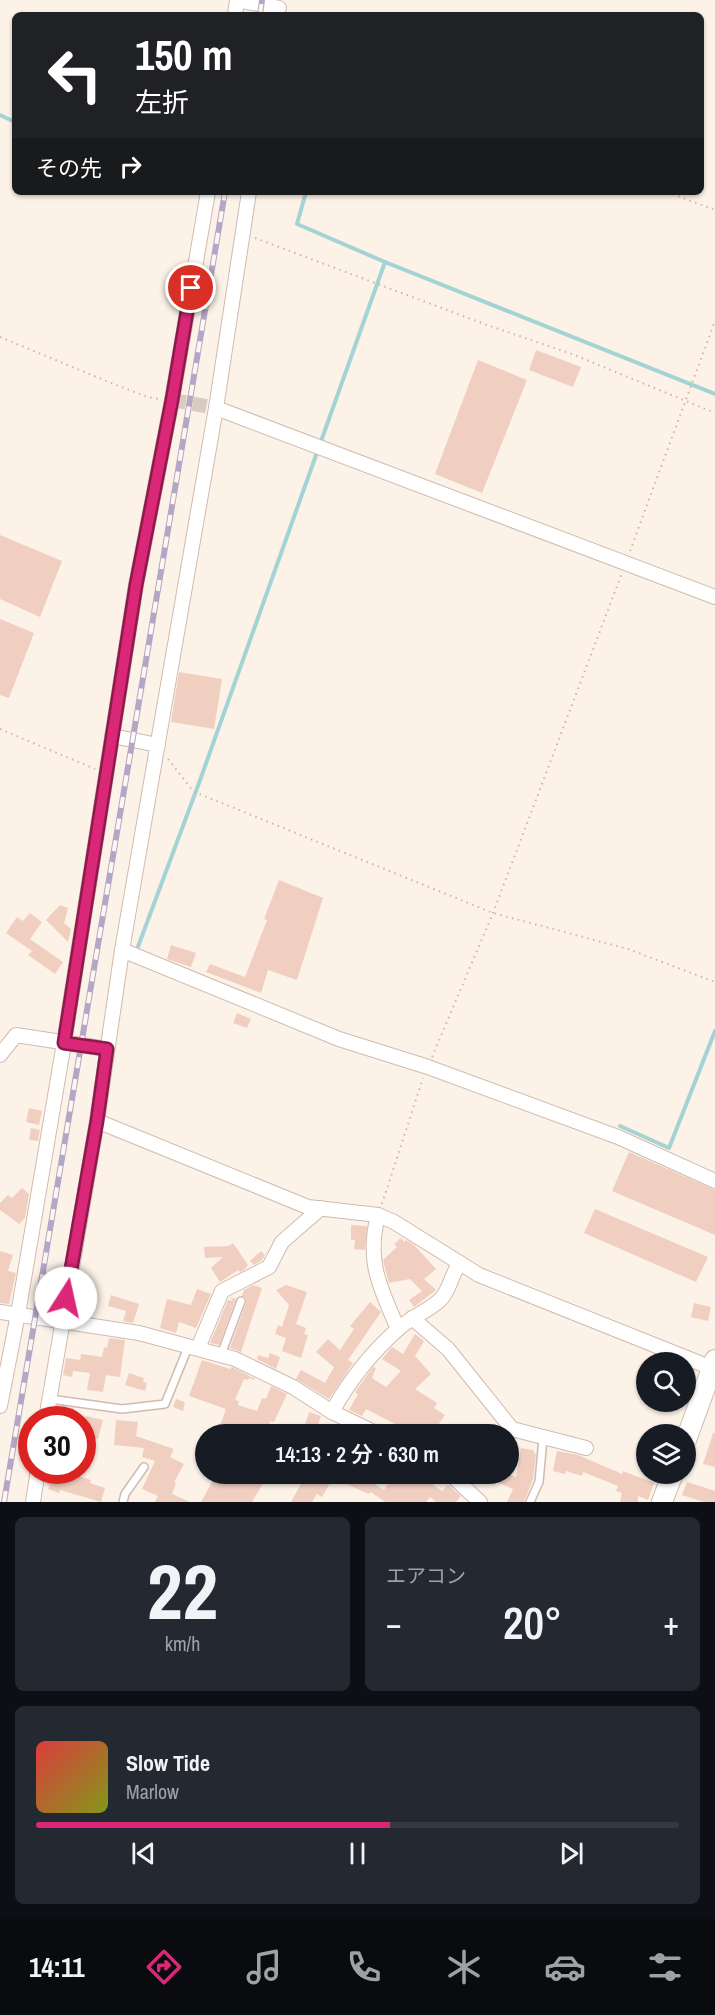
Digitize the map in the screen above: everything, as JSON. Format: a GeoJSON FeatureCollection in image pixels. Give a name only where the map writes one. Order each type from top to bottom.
{"type":"FeatureCollection","features":[{"type":"Feature","properties":{"kind":"street"},"geometry":{"type":"LineString","coordinates":[[237,0],[279,8]]}},
{"type":"Feature","properties":{"kind":"street"},"geometry":{"type":"LineString","coordinates":[[0,1403],[18,1314],[64,1043],[136,585],[172,400],[207,195]]}},
{"type":"Feature","properties":{"kind":"street"},"geometry":{"type":"LineString","coordinates":[[49,1406],[97,1121],[122,950],[216,408],[248,195]]}},
{"type":"Feature","properties":{"kind":"street"},"geometry":{"type":"LineString","coordinates":[[216,408],[715,597]]}},
{"type":"Feature","properties":{"kind":"street"},"geometry":{"type":"LineString","coordinates":[[112,736],[158,745]]}},
{"type":"Feature","properties":{"kind":"street"},"geometry":{"type":"LineString","coordinates":[[122,950],[339,1039],[428,1067],[618,1137],[715,1181]]}},
{"type":"Feature","properties":{"kind":"street"},"geometry":{"type":"LineString","coordinates":[[0,1055],[16,1035],[107,1049]]}},
{"type":"Feature","properties":{"kind":"street"},"geometry":{"type":"LineString","coordinates":[[97,1121],[308,1207],[378,1215],[394,1222],[479,1275],[714,1364],[692,1424]]}},
{"type":"Feature","properties":{"kind":"street"},"geometry":{"type":"LineString","coordinates":[[194,1347],[222,1291],[269,1267],[282,1242],[321,1208]]}},
{"type":"Feature","properties":{"kind":"street"},"geometry":{"type":"LineString","coordinates":[[378,1215],[372,1248],[374,1264],[382,1291],[398,1329]]}},
{"type":"Feature","properties":{"kind":"street"},"geometry":{"type":"LineString","coordinates":[[332,1412],[363,1363],[372,1357],[398,1329],[441,1299],[460,1263]]}},
{"type":"Feature","properties":{"kind":"street"},"geometry":{"type":"LineString","coordinates":[[0,1312],[139,1333],[235,1359],[293,1387],[332,1412],[357,1424]]}},
{"type":"Feature","properties":{"kind":"street"},"geometry":{"type":"LineString","coordinates":[[412,1318],[448,1349],[512,1429],[586,1448]]}},
{"type":"Feature","properties":{"kind":"street"},"geometry":{"type":"LineString","coordinates":[[33,1502],[36,1484]]}},
{"type":"Feature","properties":{"kind":"street"},"geometry":{"type":"LineString","coordinates":[[461,1484],[480,1502]]}},
{"type":"Feature","properties":{"kind":"street"},"geometry":{"type":"LineString","coordinates":[[662,1502],[669,1484]]}},
{"type":"Feature","properties":{"kind":"lane"},"geometry":{"type":"LineString","coordinates":[[221,1355],[241,1301]]}},
{"type":"Feature","properties":{"kind":"lane"},"geometry":{"type":"LineString","coordinates":[[50,1399],[122,1409],[165,1404],[194,1347]]}},
{"type":"Feature","properties":{"kind":"lane"},"geometry":{"type":"LineString","coordinates":[[530,1502],[539,1482],[543,1438]]}},
{"type":"Feature","properties":{"kind":"lane"},"geometry":{"type":"LineString","coordinates":[[123,1502],[125,1494],[144,1467]]}},
{"type":"Feature","properties":{"kind":"path"},"geometry":{"type":"LineString","coordinates":[[675,195],[715,210]]}},
{"type":"Feature","properties":{"kind":"path"},"geometry":{"type":"LineString","coordinates":[[242,233],[487,325],[572,354],[715,413]]}},
{"type":"Feature","properties":{"kind":"path"},"geometry":{"type":"LineString","coordinates":[[493,913],[715,321]]}},
{"type":"Feature","properties":{"kind":"path"},"geometry":{"type":"LineString","coordinates":[[0,337],[137,393],[172,400]]}},
{"type":"Feature","properties":{"kind":"path"},"geometry":{"type":"LineString","coordinates":[[0,729],[106,773]]}},
{"type":"Feature","properties":{"kind":"path"},"geometry":{"type":"LineString","coordinates":[[158,745],[193,791],[197,793],[493,913],[628,949],[715,982]]}},
{"type":"Feature","properties":{"kind":"building"},"geometry":{"type":"Polygon","coordinates":[[[536,350],[581,367],[573,387],[529,370],[536,350]]]}},
{"type":"Feature","properties":{"kind":"building"},"geometry":{"type":"Polygon","coordinates":[[[478,360],[527,380],[482,493],[435,474],[478,360]]]}},
{"type":"Feature","properties":{"kind":"building"},"geometry":{"type":"Polygon","coordinates":[[[0,535],[62,561],[40,617],[0,599],[0,535]]]}},
{"type":"Feature","properties":{"kind":"building"},"geometry":{"type":"Polygon","coordinates":[[[0,619],[34,633],[9,698],[0,695],[0,619]]]}},
{"type":"Feature","properties":{"kind":"building"},"geometry":{"type":"Polygon","coordinates":[[[179,672],[222,679],[214,729],[171,722],[179,672]]]}},
{"type":"Feature","properties":{"kind":"building"},"geometry":{"type":"Polygon","coordinates":[[[279,880],[323,898],[297,980],[268,970],[261,993],[206,972],[210,964],[245,977],[267,920],[264,919],[279,880]]]}},
{"type":"Feature","properties":{"kind":"building"},"geometry":{"type":"Polygon","coordinates":[[[60,905],[68,908],[64,923],[71,929],[68,942],[46,920],[60,905]]]}},
{"type":"Feature","properties":{"kind":"building"},"geometry":{"type":"Polygon","coordinates":[[[30,913],[42,922],[30,939],[63,962],[55,974],[28,955],[32,951],[6,933],[17,917],[23,921],[30,913]]]}},
{"type":"Feature","properties":{"kind":"building"},"geometry":{"type":"Polygon","coordinates":[[[171,945],[196,953],[191,967],[167,959],[171,945]]]}},
{"type":"Feature","properties":{"kind":"building"},"geometry":{"type":"Polygon","coordinates":[[[237,1013],[251,1019],[247,1028],[233,1023],[237,1013]]]}},
{"type":"Feature","properties":{"kind":"building"},"geometry":{"type":"Polygon","coordinates":[[[29,1108],[42,1111],[39,1125],[26,1122],[29,1108]]]}},
{"type":"Feature","properties":{"kind":"building"},"geometry":{"type":"Polygon","coordinates":[[[31,1128],[40,1130],[38,1141],[29,1140],[31,1128]]]}},
{"type":"Feature","properties":{"kind":"building"},"geometry":{"type":"Polygon","coordinates":[[[629,1152],[715,1190],[715,1235],[612,1191],[629,1152]]]}},
{"type":"Feature","properties":{"kind":"building"},"geometry":{"type":"Polygon","coordinates":[[[22,1188],[29,1194],[25,1218],[19,1224],[0,1210],[0,1203],[8,1195],[12,1198],[22,1188]]]}},
{"type":"Feature","properties":{"kind":"building"},"geometry":{"type":"Polygon","coordinates":[[[595,1209],[708,1257],[696,1282],[584,1233],[595,1209]]]}},
{"type":"Feature","properties":{"kind":"building"},"geometry":{"type":"Polygon","coordinates":[[[351,1225],[367,1226],[365,1250],[354,1249],[355,1240],[351,1240],[351,1225]]]}},
{"type":"Feature","properties":{"kind":"building"},"geometry":{"type":"Polygon","coordinates":[[[401,1238],[404,1242],[406,1240],[414,1245],[436,1269],[424,1279],[436,1290],[414,1307],[409,1300],[422,1291],[410,1279],[389,1283],[383,1260],[397,1247],[394,1244],[401,1238]]]}},
{"type":"Feature","properties":{"kind":"building"},"geometry":{"type":"Polygon","coordinates":[[[233,1243],[248,1265],[244,1270],[240,1272],[238,1270],[220,1282],[211,1268],[223,1257],[205,1258],[204,1247],[228,1246],[233,1243]]]}},
{"type":"Feature","properties":{"kind":"building"},"geometry":{"type":"Polygon","coordinates":[[[0,1251],[13,1255],[8,1271],[16,1273],[9,1304],[0,1303],[0,1251]]]}},
{"type":"Feature","properties":{"kind":"building"},"geometry":{"type":"Polygon","coordinates":[[[261,1251],[265,1255],[254,1265],[250,1261],[261,1251]]]}},
{"type":"Feature","properties":{"kind":"building"},"geometry":{"type":"Polygon","coordinates":[[[253,1285],[262,1288],[241,1352],[230,1348],[246,1303],[246,1298],[242,1296],[244,1290],[253,1285]]]}},
{"type":"Feature","properties":{"kind":"building"},"geometry":{"type":"Polygon","coordinates":[[[286,1285],[307,1292],[296,1324],[306,1328],[304,1334],[308,1335],[301,1358],[282,1351],[286,1338],[275,1334],[278,1325],[282,1327],[289,1305],[276,1290],[286,1285]]]}},
{"type":"Feature","properties":{"kind":"building"},"geometry":{"type":"Polygon","coordinates":[[[197,1289],[211,1294],[196,1328],[179,1322],[176,1333],[160,1328],[167,1299],[191,1305],[197,1289]]]}},
{"type":"Feature","properties":{"kind":"building"},"geometry":{"type":"Polygon","coordinates":[[[111,1295],[139,1304],[133,1323],[123,1321],[126,1311],[108,1306],[111,1295]]]}},
{"type":"Feature","properties":{"kind":"building"},"geometry":{"type":"Polygon","coordinates":[[[230,1297],[236,1299],[219,1345],[210,1343],[228,1300],[233,1301],[230,1297]]]}},
{"type":"Feature","properties":{"kind":"building"},"geometry":{"type":"Polygon","coordinates":[[[370,1302],[381,1312],[348,1360],[353,1363],[329,1399],[296,1379],[301,1370],[325,1383],[334,1367],[316,1352],[328,1339],[340,1350],[354,1329],[350,1326],[370,1302]]]}},
{"type":"Feature","properties":{"kind":"building"},"geometry":{"type":"Polygon","coordinates":[[[694,1303],[711,1307],[708,1321],[691,1317],[694,1303]]]}},
{"type":"Feature","properties":{"kind":"building"},"geometry":{"type":"Polygon","coordinates":[[[415,1334],[424,1341],[415,1356],[431,1374],[415,1389],[437,1403],[434,1408],[445,1415],[439,1424],[395,1424],[366,1409],[362,1416],[349,1410],[358,1394],[355,1392],[373,1367],[376,1368],[372,1378],[386,1387],[401,1371],[382,1359],[392,1347],[403,1354],[415,1334]]]}},
{"type":"Feature","properties":{"kind":"building"},"geometry":{"type":"Polygon","coordinates":[[[109,1338],[125,1340],[120,1377],[106,1375],[103,1392],[87,1390],[90,1373],[73,1371],[72,1377],[63,1375],[66,1358],[80,1360],[81,1354],[102,1357],[109,1338]]]}},
{"type":"Feature","properties":{"kind":"building"},"geometry":{"type":"Polygon","coordinates":[[[270,1353],[280,1357],[276,1369],[257,1359],[258,1355],[268,1358],[270,1353]]]}},
{"type":"Feature","properties":{"kind":"building"},"geometry":{"type":"Polygon","coordinates":[[[202,1360],[230,1369],[232,1367],[255,1379],[244,1379],[235,1400],[239,1401],[238,1405],[257,1411],[262,1398],[266,1399],[271,1386],[287,1394],[274,1422],[270,1421],[269,1424],[221,1424],[226,1409],[189,1396],[202,1360]]]}},
{"type":"Feature","properties":{"kind":"building"},"geometry":{"type":"Polygon","coordinates":[[[129,1373],[144,1378],[143,1382],[147,1383],[145,1391],[125,1385],[129,1373]]]}},
{"type":"Feature","properties":{"kind":"building"},"geometry":{"type":"Polygon","coordinates":[[[176,1399],[185,1402],[183,1411],[173,1407],[176,1399]]]}},
{"type":"Feature","properties":{"kind":"building"},"geometry":{"type":"Polygon","coordinates":[[[309,1412],[321,1416],[318,1424],[305,1424],[309,1412]]]}},
{"type":"Feature","properties":{"kind":"building"},"geometry":{"type":"Polygon","coordinates":[[[96,1418],[103,1420],[98,1439],[96,1438],[96,1418]]]}},
{"type":"Feature","properties":{"kind":"building"},"geometry":{"type":"Polygon","coordinates":[[[116,1420],[138,1422],[136,1436],[174,1449],[170,1457],[184,1464],[174,1482],[176,1483],[172,1494],[190,1502],[155,1502],[158,1496],[142,1489],[155,1461],[142,1457],[144,1448],[114,1445],[116,1420]]]}},
{"type":"Feature","properties":{"kind":"building"},"geometry":{"type":"Polygon","coordinates":[[[713,1433],[715,1433],[715,1467],[703,1464],[713,1433]]]}},
{"type":"Feature","properties":{"kind":"building"},"geometry":{"type":"Polygon","coordinates":[[[521,1448],[533,1450],[536,1455],[533,1479],[524,1502],[507,1502],[513,1489],[501,1484],[519,1484],[521,1448]]]}},
{"type":"Feature","properties":{"kind":"building"},"geometry":{"type":"Polygon","coordinates":[[[557,1451],[578,1455],[622,1474],[623,1471],[636,1476],[636,1484],[654,1484],[648,1500],[638,1496],[638,1502],[620,1502],[622,1493],[616,1491],[618,1486],[583,1472],[582,1476],[566,1471],[565,1474],[553,1471],[557,1451]]]}},
{"type":"Feature","properties":{"kind":"building"},"geometry":{"type":"Polygon","coordinates":[[[47,1484],[93,1484],[105,1488],[101,1502],[60,1490],[59,1493],[48,1489],[50,1485],[47,1484]]]}},
{"type":"Feature","properties":{"kind":"building"},"geometry":{"type":"Polygon","coordinates":[[[211,1484],[263,1484],[252,1502],[201,1502],[211,1484]]]}},
{"type":"Feature","properties":{"kind":"building"},"geometry":{"type":"Polygon","coordinates":[[[301,1484],[330,1484],[322,1497],[317,1494],[312,1502],[291,1502],[301,1484]]]}},
{"type":"Feature","properties":{"kind":"building"},"geometry":{"type":"Polygon","coordinates":[[[346,1484],[374,1484],[384,1490],[388,1484],[432,1484],[442,1491],[448,1485],[461,1496],[456,1502],[436,1502],[430,1497],[426,1502],[385,1502],[371,1492],[369,1494],[346,1484]]]}},
{"type":"Feature","properties":{"kind":"building"},"geometry":{"type":"Polygon","coordinates":[[[686,1484],[693,1484],[715,1491],[715,1502],[704,1502],[682,1495],[686,1484]]]}},
{"type":"Feature","properties":{"kind":"waterway"},"geometry":{"type":"LineString","coordinates":[[0,115],[12,121]]}},
{"type":"Feature","properties":{"kind":"waterway"},"geometry":{"type":"LineString","coordinates":[[305,195],[297,224],[385,262],[715,394]]}},
{"type":"Feature","properties":{"kind":"waterway"},"geometry":{"type":"LineString","coordinates":[[136,952],[199,783],[385,262]]}},
{"type":"Feature","properties":{"kind":"waterway"},"geometry":{"type":"LineString","coordinates":[[620,1126],[669,1148],[715,1031]]}},
{"type":"Feature","properties":{"kind":"tunnel"},"geometry":{"type":"LineString","coordinates":[[172,400],[216,408]]}},
{"type":"Feature","properties":{"kind":"railway"},"geometry":{"type":"LineString","coordinates":[[260,12],[262,0]]}},
{"type":"Feature","properties":{"kind":"railway"},"geometry":{"type":"LineString","coordinates":[[4,1502],[224,195]]}},
{"type":"Feature","properties":{"kind":"route"},"geometry":{"type":"LineString","coordinates":[[66,1298],[97,1121],[107,1049],[64,1043],[136,585],[191,288]]}}]}
